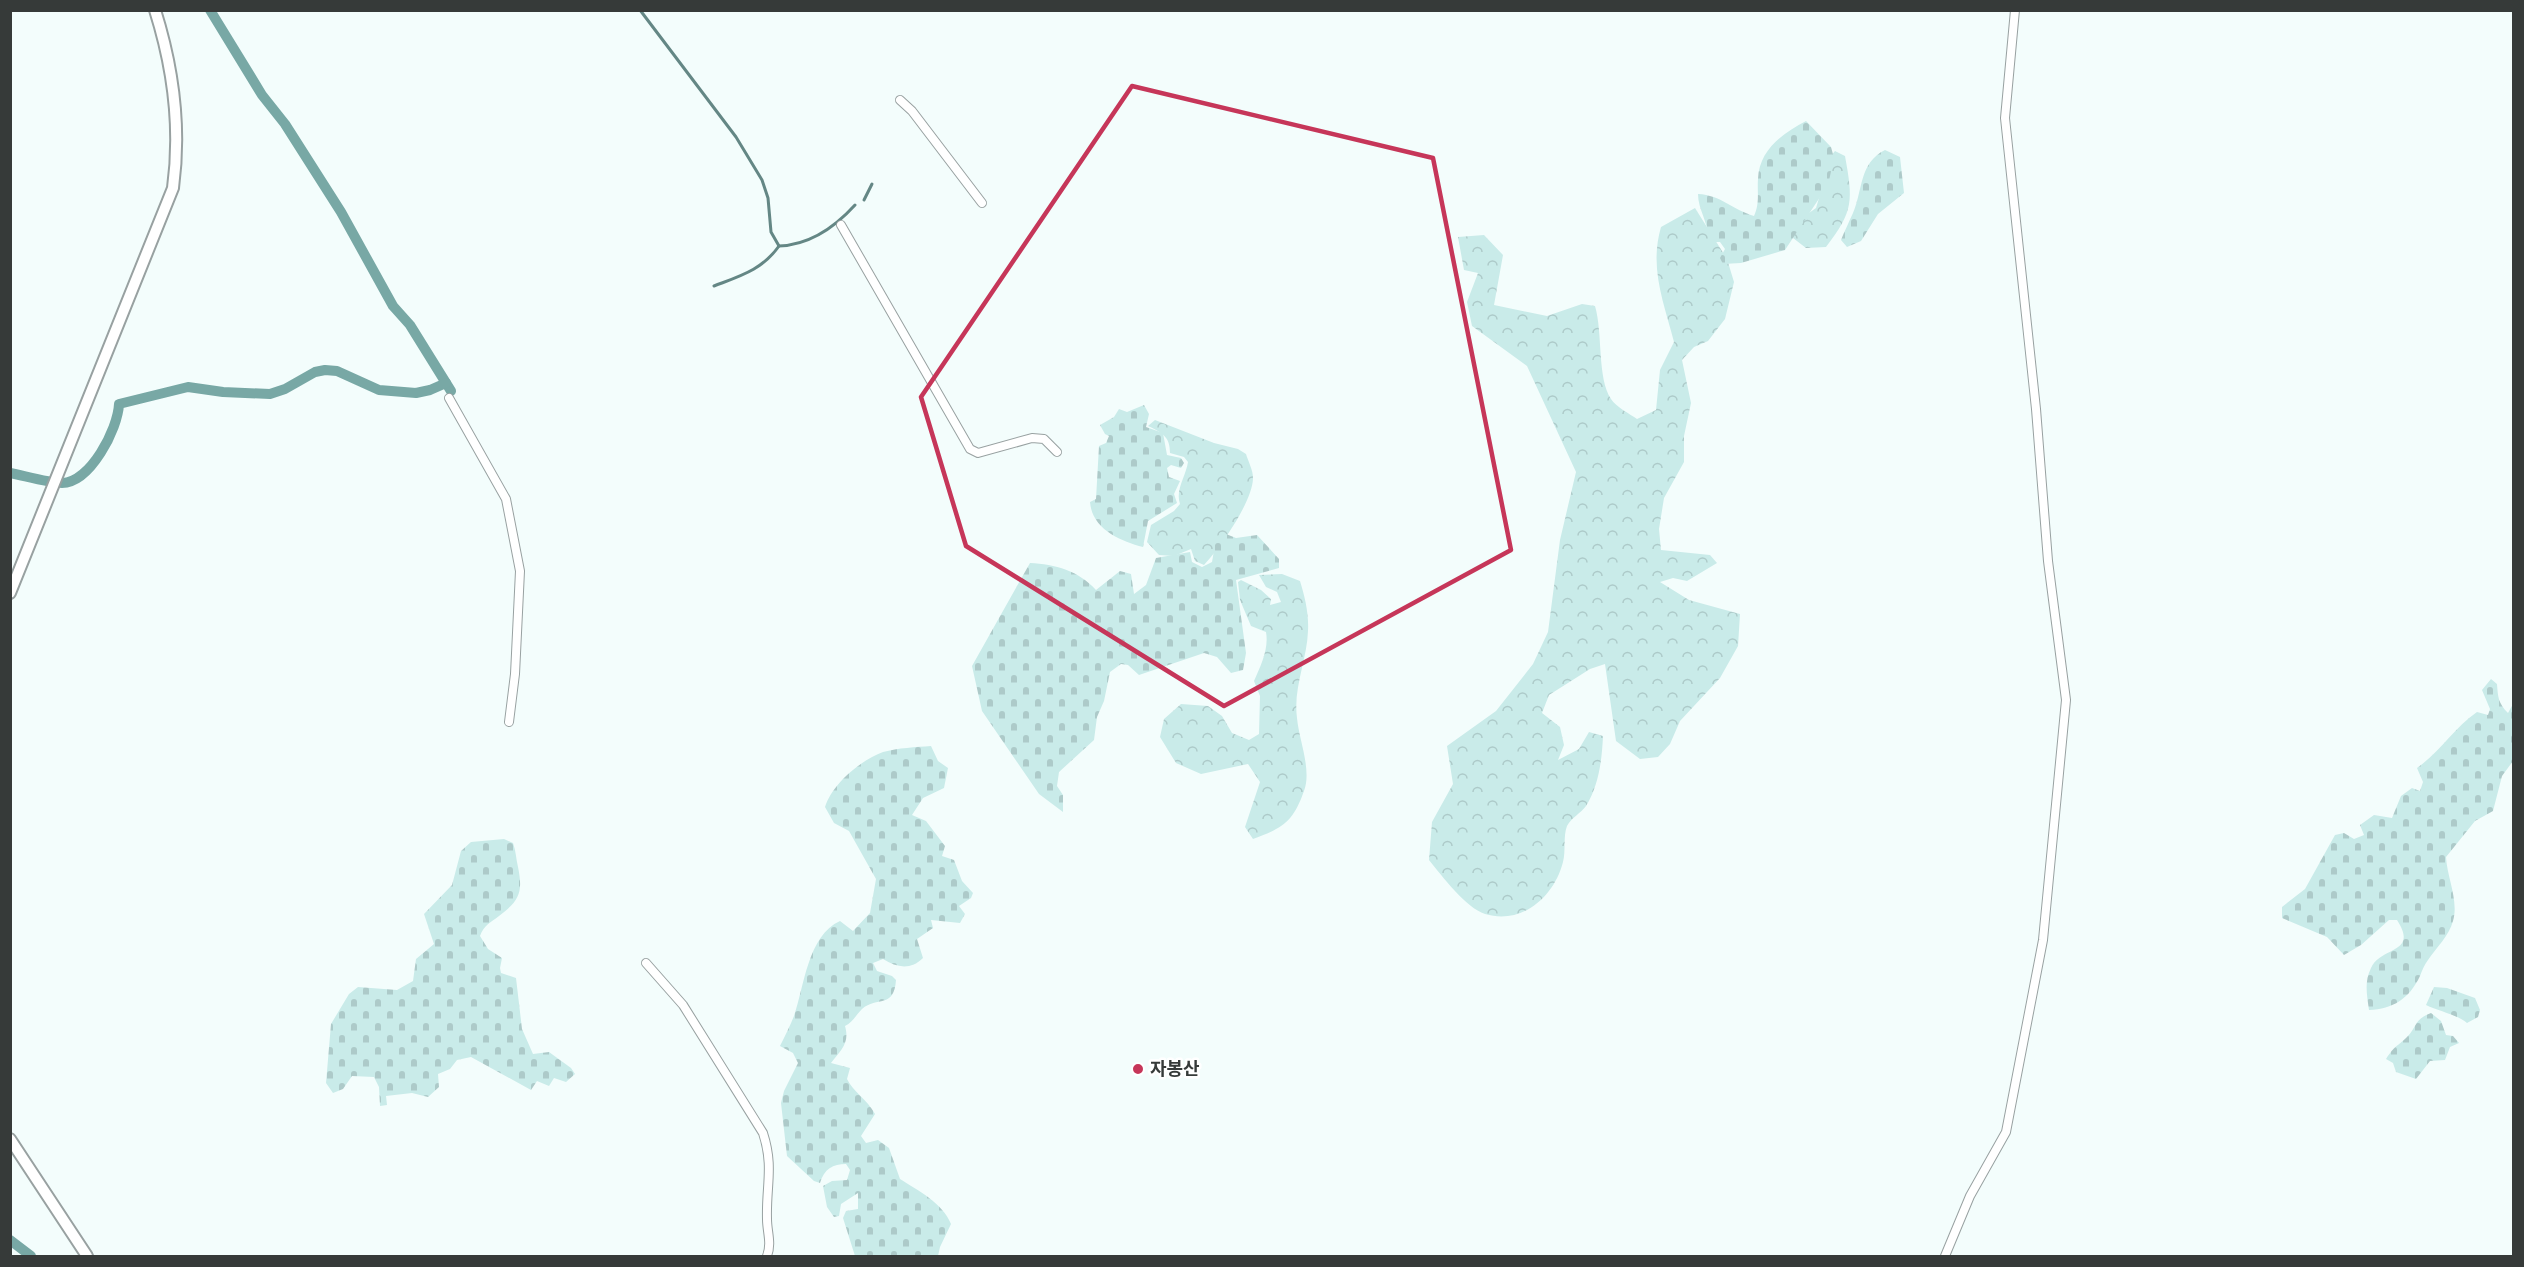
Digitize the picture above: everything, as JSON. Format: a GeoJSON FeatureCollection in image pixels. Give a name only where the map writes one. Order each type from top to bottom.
{"type":"FeatureCollection","features":[{"type":"Feature","properties":{"kind":"main road"},"geometry":{"type":"LineString","coordinates":[[10,593],[173,188],[178,152],[175,104],[162,31],[155,10]]}},
{"type":"Feature","properties":{"kind":"main road"},"geometry":{"type":"LineString","coordinates":[[10,1139],[87,1257]]}},
{"type":"Feature","properties":{"kind":"street"},"geometry":{"type":"LineString","coordinates":[[1945,1257],[1970,1196],[2006,1132],[2043,940],[2066,700],[2048,561],[2036,409],[2005,118],[2015,10]]}},
{"type":"Feature","properties":{"kind":"street"},"geometry":{"type":"LineString","coordinates":[[900,100],[912,111],[982,203]]}},
{"type":"Feature","properties":{"kind":"street"},"geometry":{"type":"LineString","coordinates":[[841,225],[970,449],[978,453],[1032,438],[1044,439],[1057,453]]}},
{"type":"Feature","properties":{"kind":"street"},"geometry":{"type":"LineString","coordinates":[[449,398],[506,499],[520,571],[515,674],[509,722]]}},
{"type":"Feature","properties":{"kind":"street"},"geometry":{"type":"LineString","coordinates":[[646,963],[683,1005],[763,1133],[770,1153],[767,1218],[771,1248],[767,1257]]}},
{"type":"Feature","properties":{"kind":"highlighted area"},"geometry":{"type":"Polygon","coordinates":[[[1132,86],[1433,158],[1511,550],[1224,706],[966,546],[921,397],[1132,86]]]}},
{"type":"Feature","properties":{"kind":"green space"},"geometry":{"type":"Polygon","coordinates":[[[1806,121],[1831,147],[1834,158],[1828,185],[1785,250],[1741,263],[1723,264],[1720,258],[1725,249],[1720,242],[1708,242],[1698,194],[1714,197],[1754,216],[1758,202],[1759,169],[1763,159],[1781,137],[1806,121]]]}},
{"type":"Feature","properties":{"kind":"green space"},"geometry":{"type":"Polygon","coordinates":[[[1885,150],[1900,157],[1904,193],[1878,214],[1861,241],[1847,247],[1841,240],[1853,213],[1866,170],[1870,162],[1885,150]]]}},
{"type":"Feature","properties":{"kind":"green space"},"geometry":{"type":"Polygon","coordinates":[[[1835,151],[1845,156],[1849,204],[1842,224],[1826,247],[1806,248],[1793,238],[1802,218],[1816,208],[1826,175],[1825,163],[1835,151]]]}},
{"type":"Feature","properties":{"kind":"green space"},"geometry":{"type":"Polygon","coordinates":[[[1695,208],[1727,259],[1734,282],[1725,319],[1708,341],[1694,347],[1682,360],[1691,403],[1684,436],[1684,462],[1664,498],[1659,529],[1661,550],[1710,555],[1717,563],[1687,581],[1673,578],[1660,582],[1689,600],[1740,614],[1738,646],[1720,678],[1680,721],[1670,744],[1658,757],[1640,759],[1616,741],[1605,664],[1590,669],[1549,695],[1542,713],[1560,727],[1564,745],[1558,760],[1579,749],[1589,732],[1603,736],[1597,781],[1586,806],[1567,826],[1563,862],[1559,875],[1544,897],[1524,912],[1499,916],[1485,914],[1462,898],[1429,860],[1432,822],[1453,784],[1447,746],[1496,711],[1533,664],[1548,632],[1560,540],[1576,472],[1527,366],[1472,326],[1467,302],[1478,273],[1464,270],[1458,237],[1484,235],[1503,255],[1494,305],[1547,316],[1582,304],[1595,306],[1607,390],[1616,405],[1637,419],[1656,410],[1660,370],[1674,342],[1657,271],[1661,227],[1695,208]]]}},
{"type":"Feature","properties":{"kind":"green space"},"geometry":{"type":"Polygon","coordinates":[[[1144,405],[1149,414],[1146,427],[1163,433],[1167,455],[1181,458],[1184,463],[1181,468],[1171,465],[1167,468],[1169,477],[1180,481],[1174,494],[1177,503],[1148,521],[1143,547],[1125,541],[1102,527],[1096,520],[1090,502],[1096,499],[1099,446],[1106,443],[1109,436],[1105,434],[1100,425],[1114,417],[1119,409],[1127,412],[1144,405]]]}},
{"type":"Feature","properties":{"kind":"green space"},"geometry":{"type":"Polygon","coordinates":[[[1155,420],[1214,443],[1238,449],[1246,454],[1253,478],[1248,499],[1227,536],[1204,565],[1195,561],[1191,549],[1174,556],[1159,555],[1147,542],[1151,525],[1174,511],[1180,504],[1180,488],[1188,462],[1184,457],[1170,453],[1169,443],[1165,436],[1148,426],[1155,420]]]}},
{"type":"Feature","properties":{"kind":"green space"},"geometry":{"type":"Polygon","coordinates":[[[1221,532],[1236,538],[1257,535],[1279,559],[1279,568],[1236,580],[1246,653],[1243,670],[1231,673],[1217,657],[1204,653],[1139,675],[1128,665],[1121,664],[1110,672],[1104,701],[1097,717],[1094,740],[1059,772],[1057,786],[1063,795],[1063,812],[1039,794],[982,711],[972,666],[1030,563],[1048,565],[1074,573],[1096,590],[1120,571],[1131,574],[1134,594],[1146,585],[1156,558],[1190,552],[1192,562],[1202,567],[1212,562],[1216,539],[1221,532]]]}},
{"type":"Feature","properties":{"kind":"green space"},"geometry":{"type":"Polygon","coordinates":[[[1282,574],[1300,581],[1307,612],[1307,642],[1296,707],[1307,774],[1300,802],[1291,817],[1279,827],[1253,839],[1245,827],[1260,782],[1248,764],[1201,774],[1176,763],[1160,737],[1164,719],[1181,704],[1208,706],[1222,716],[1232,733],[1249,740],[1259,734],[1260,696],[1254,681],[1262,663],[1267,638],[1266,632],[1251,626],[1240,600],[1238,582],[1241,580],[1261,590],[1271,599],[1270,605],[1281,602],[1277,592],[1266,587],[1259,575],[1282,574]]]}},
{"type":"Feature","properties":{"kind":"green space"},"geometry":{"type":"Polygon","coordinates":[[[2491,679],[2497,684],[2499,700],[2508,713],[2513,704],[2513,761],[2502,776],[2493,811],[2475,821],[2446,857],[2455,905],[2449,932],[2427,962],[2416,984],[2405,997],[2386,1008],[2369,1010],[2367,983],[2371,968],[2376,961],[2396,948],[2404,939],[2403,931],[2397,920],[2389,920],[2361,945],[2344,955],[2327,937],[2282,918],[2282,907],[2305,889],[2335,835],[2344,833],[2354,839],[2364,835],[2360,825],[2374,815],[2392,818],[2401,796],[2412,788],[2420,791],[2423,782],[2417,768],[2477,712],[2488,715],[2490,709],[2482,690],[2491,679]]]}},
{"type":"Feature","properties":{"kind":"green space"},"geometry":{"type":"Polygon","coordinates":[[[931,746],[938,761],[948,768],[944,788],[923,798],[912,815],[926,821],[945,846],[942,856],[954,860],[962,881],[973,893],[971,898],[959,906],[965,914],[960,923],[931,920],[933,928],[917,939],[923,958],[918,962],[909,966],[893,964],[883,959],[873,963],[877,971],[892,976],[896,980],[895,989],[892,995],[884,1001],[873,1003],[862,1009],[845,1026],[845,1042],[831,1063],[850,1068],[847,1079],[875,1114],[861,1136],[866,1143],[878,1140],[889,1148],[900,1179],[936,1203],[951,1224],[938,1256],[855,1256],[843,1218],[846,1211],[858,1209],[858,1193],[841,1204],[839,1216],[834,1217],[827,1207],[823,1186],[832,1181],[847,1180],[850,1170],[846,1164],[830,1168],[820,1183],[814,1181],[787,1156],[781,1103],[784,1091],[798,1063],[793,1053],[780,1046],[794,1016],[809,963],[821,938],[829,928],[840,921],[853,931],[870,913],[876,879],[849,831],[834,823],[825,807],[829,798],[848,774],[874,756],[883,752],[931,746]]]}},
{"type":"Feature","properties":{"kind":"green space"},"geometry":{"type":"Polygon","coordinates":[[[504,839],[513,843],[514,846],[520,889],[512,905],[488,924],[480,936],[488,949],[502,958],[501,973],[516,978],[522,1029],[533,1054],[549,1052],[571,1068],[575,1074],[566,1082],[554,1078],[549,1086],[537,1081],[531,1090],[471,1057],[457,1060],[450,1069],[438,1074],[439,1087],[428,1097],[412,1093],[386,1096],[387,1105],[380,1106],[379,1087],[374,1077],[352,1076],[343,1089],[333,1093],[326,1083],[331,1024],[349,994],[358,987],[397,990],[413,981],[416,959],[434,944],[424,914],[452,885],[461,851],[471,842],[504,839]]]}},
{"type":"Feature","properties":{"kind":"green space"},"geometry":{"type":"Polygon","coordinates":[[[2434,987],[2447,988],[2475,998],[2480,1010],[2478,1017],[2467,1023],[2426,1005],[2434,987]]]}},
{"type":"Feature","properties":{"kind":"green space"},"geometry":{"type":"Polygon","coordinates":[[[2431,1013],[2441,1021],[2446,1035],[2453,1036],[2459,1043],[2450,1047],[2445,1060],[2430,1061],[2416,1079],[2396,1072],[2393,1063],[2386,1059],[2418,1021],[2431,1013]]]}},
{"type":"Feature","properties":{"kind":"waterway"},"geometry":{"type":"LineString","coordinates":[[210,10],[262,95],[285,124],[341,212],[393,306],[410,325],[451,391]]}},
{"type":"Feature","properties":{"kind":"waterway"},"geometry":{"type":"LineString","coordinates":[[640,10],[736,137],[762,180],[768,198],[771,232],[779,246],[801,242],[821,233],[839,221],[855,205]]}},
{"type":"Feature","properties":{"kind":"waterway"},"geometry":{"type":"LineString","coordinates":[[864,200],[872,184]]}},
{"type":"Feature","properties":{"kind":"waterway"},"geometry":{"type":"LineString","coordinates":[[714,286],[758,267],[779,246]]}},
{"type":"Feature","properties":{"kind":"waterway"},"geometry":{"type":"LineString","coordinates":[[10,473],[57,483],[72,481],[83,474],[101,453],[114,427],[119,404],[188,387],[223,392],[270,394],[285,389],[315,372],[325,370],[337,371],[379,390],[416,393],[446,383]]}},
{"type":"Feature","properties":{"kind":"waterway"},"geometry":{"type":"LineString","coordinates":[[10,1240],[31,1256]]}},
{"type":"Feature","properties":{"kind":"place","name":"자봉산"},"geometry":{"type":"Point","coordinates":[1138,1069]}}]}
